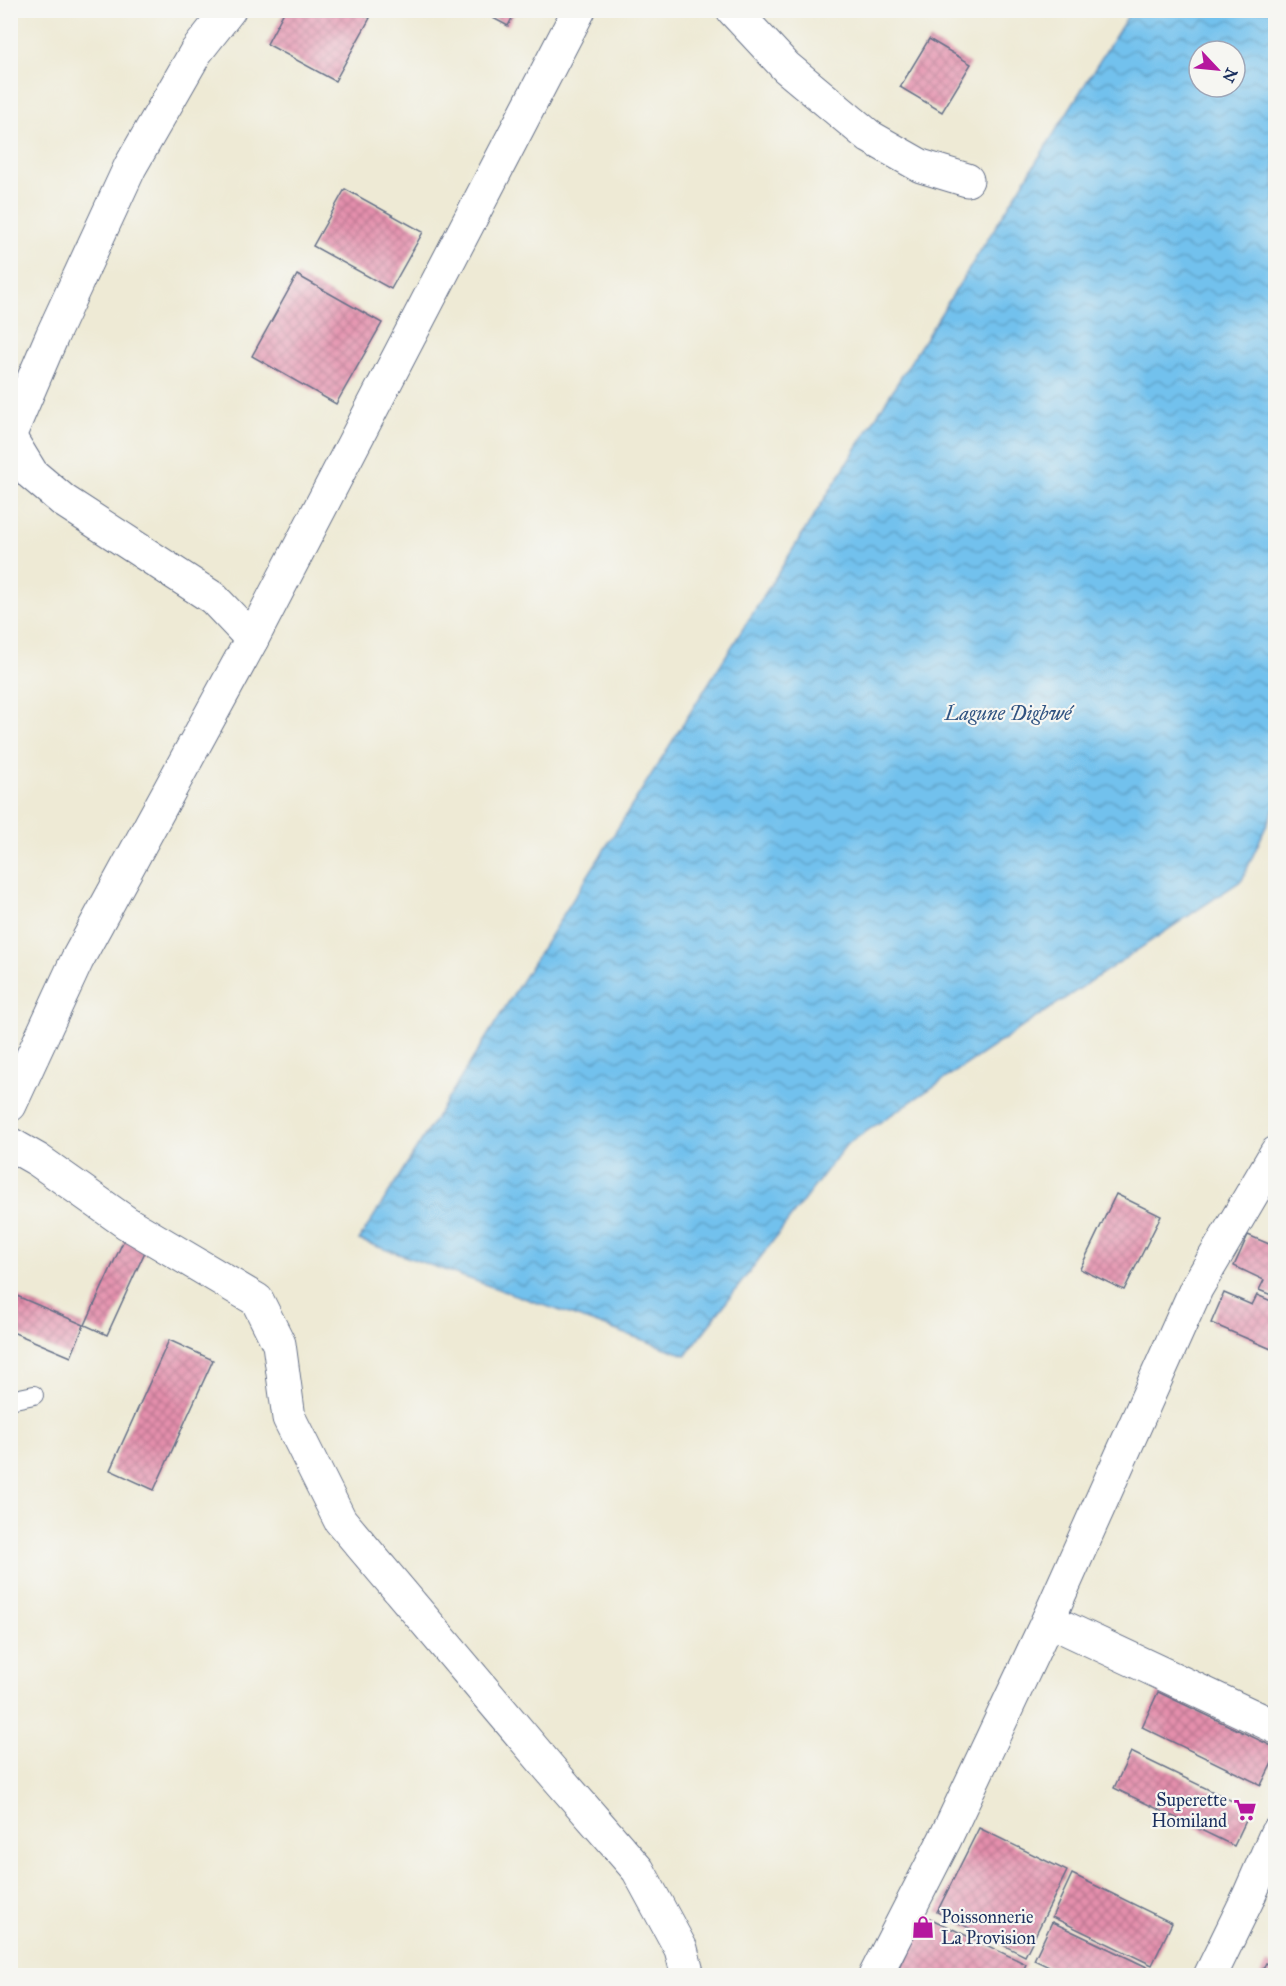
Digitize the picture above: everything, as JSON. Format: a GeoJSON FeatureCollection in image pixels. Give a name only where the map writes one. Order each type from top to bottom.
{"type":"FeatureCollection","features":[{"type":"Feature","properties":{"kind":"street"},"geometry":{"type":"LineString","coordinates":[[230,10],[196,52],[130,166],[52,336],[10,436],[32,474],[64,501],[213,598],[252,639]]}},
{"type":"Feature","properties":{"kind":"street"},"geometry":{"type":"LineString","coordinates":[[10,1105],[77,960],[252,639],[579,10]]}},
{"type":"Feature","properties":{"kind":"street"},"geometry":{"type":"LineString","coordinates":[[734,10],[786,67],[870,137],[921,166],[967,180]]}},
{"type":"Feature","properties":{"kind":"street"},"geometry":{"type":"LineString","coordinates":[[10,1144],[38,1160],[127,1223],[257,1300],[279,1344],[289,1418],[340,1520],[638,1870],[681,1949],[688,1976]]}},
{"type":"Feature","properties":{"kind":"street"},"geometry":{"type":"LineString","coordinates":[[875,1976],[945,1839],[1048,1620],[1196,1289],[1275,1154]]}},
{"type":"Feature","properties":{"kind":"street"},"geometry":{"type":"LineString","coordinates":[[1048,1620],[1275,1727]]}},
{"type":"Feature","properties":{"kind":"street"},"geometry":{"type":"LineString","coordinates":[[1210,1976],[1248,1898],[1275,1834]]}},
{"type":"Feature","properties":{"kind":"lane"},"geometry":{"type":"LineString","coordinates":[[10,1400],[34,1395]]}},
{"type":"Feature","properties":{"kind":"water","name":"Lagune Digbwé"},"geometry":{"type":"Polygon","coordinates":[[[1131,11],[1275,11],[1276,804],[1242,880],[846,1145],[686,1355],[359,1240],[1131,11]]]}},
{"type":"Feature","properties":{"kind":"building"},"geometry":{"type":"Polygon","coordinates":[[[285,10],[356,10],[370,18],[335,81],[267,44],[285,10]]]}},
{"type":"Feature","properties":{"kind":"building"},"geometry":{"type":"Polygon","coordinates":[[[478,10],[516,10],[508,26],[478,10]]]}},
{"type":"Feature","properties":{"kind":"building"},"geometry":{"type":"Polygon","coordinates":[[[929,39],[971,64],[942,112],[900,87],[929,39]]]}},
{"type":"Feature","properties":{"kind":"building"},"geometry":{"type":"Polygon","coordinates":[[[345,189],[423,232],[391,289],[313,246],[345,189]]]}},
{"type":"Feature","properties":{"kind":"building"},"geometry":{"type":"Polygon","coordinates":[[[297,275],[382,323],[336,404],[252,356],[297,275]]]}},
{"type":"Feature","properties":{"kind":"building"},"geometry":{"type":"Polygon","coordinates":[[[1116,1194],[1161,1216],[1124,1290],[1080,1269],[1116,1194]]]}},
{"type":"Feature","properties":{"kind":"building"},"geometry":{"type":"Polygon","coordinates":[[[127,1233],[149,1243],[107,1335],[85,1325],[127,1233]]]}},
{"type":"Feature","properties":{"kind":"building"},"geometry":{"type":"Polygon","coordinates":[[[1248,1235],[1276,1247],[1276,1297],[1259,1290],[1264,1280],[1234,1266],[1248,1235]]]}},
{"type":"Feature","properties":{"kind":"building"},"geometry":{"type":"Polygon","coordinates":[[[10,1293],[84,1325],[71,1357],[10,1331],[10,1293]]]}},
{"type":"Feature","properties":{"kind":"building"},"geometry":{"type":"Polygon","coordinates":[[[1224,1293],[1252,1305],[1257,1295],[1276,1303],[1276,1351],[1211,1323],[1224,1293]]]}},
{"type":"Feature","properties":{"kind":"building"},"geometry":{"type":"Polygon","coordinates":[[[169,1340],[213,1360],[154,1490],[110,1470],[169,1340]]]}},
{"type":"Feature","properties":{"kind":"building"},"geometry":{"type":"Polygon","coordinates":[[[1158,1692],[1276,1748],[1276,1755],[1261,1785],[1142,1727],[1158,1692]]]}},
{"type":"Feature","properties":{"kind":"building"},"geometry":{"type":"Polygon","coordinates":[[[1131,1752],[1251,1810],[1234,1846],[1114,1788],[1131,1752]]]}},
{"type":"Feature","properties":{"kind":"building"},"geometry":{"type":"Polygon","coordinates":[[[979,1828],[1067,1871],[1025,1956],[937,1912],[979,1828]]]}},
{"type":"Feature","properties":{"kind":"building"},"geometry":{"type":"Polygon","coordinates":[[[1072,1874],[1172,1923],[1152,1965],[1052,1917],[1072,1874]]]}},
{"type":"Feature","properties":{"kind":"building"},"geometry":{"type":"Polygon","coordinates":[[[923,1915],[1026,1964],[1021,1976],[895,1976],[923,1915]]]}},
{"type":"Feature","properties":{"kind":"building"},"geometry":{"type":"Polygon","coordinates":[[[1052,1922],[1149,1968],[1146,1976],[1068,1976],[1034,1960],[1052,1922]]]}},
{"type":"Feature","properties":{"kind":"building"},"geometry":{"type":"Polygon","coordinates":[[[1266,1963],[1276,1968],[1276,1976],[1259,1976],[1266,1963]]]}},
{"type":"Feature","properties":{"kind":"place","name":"Superette Homiland"},"geometry":{"type":"Point","coordinates":[1245,1810]}},
{"type":"Feature","properties":{"kind":"place","name":"Poissonnerie La Provision"},"geometry":{"type":"Point","coordinates":[923,1927]}}]}
